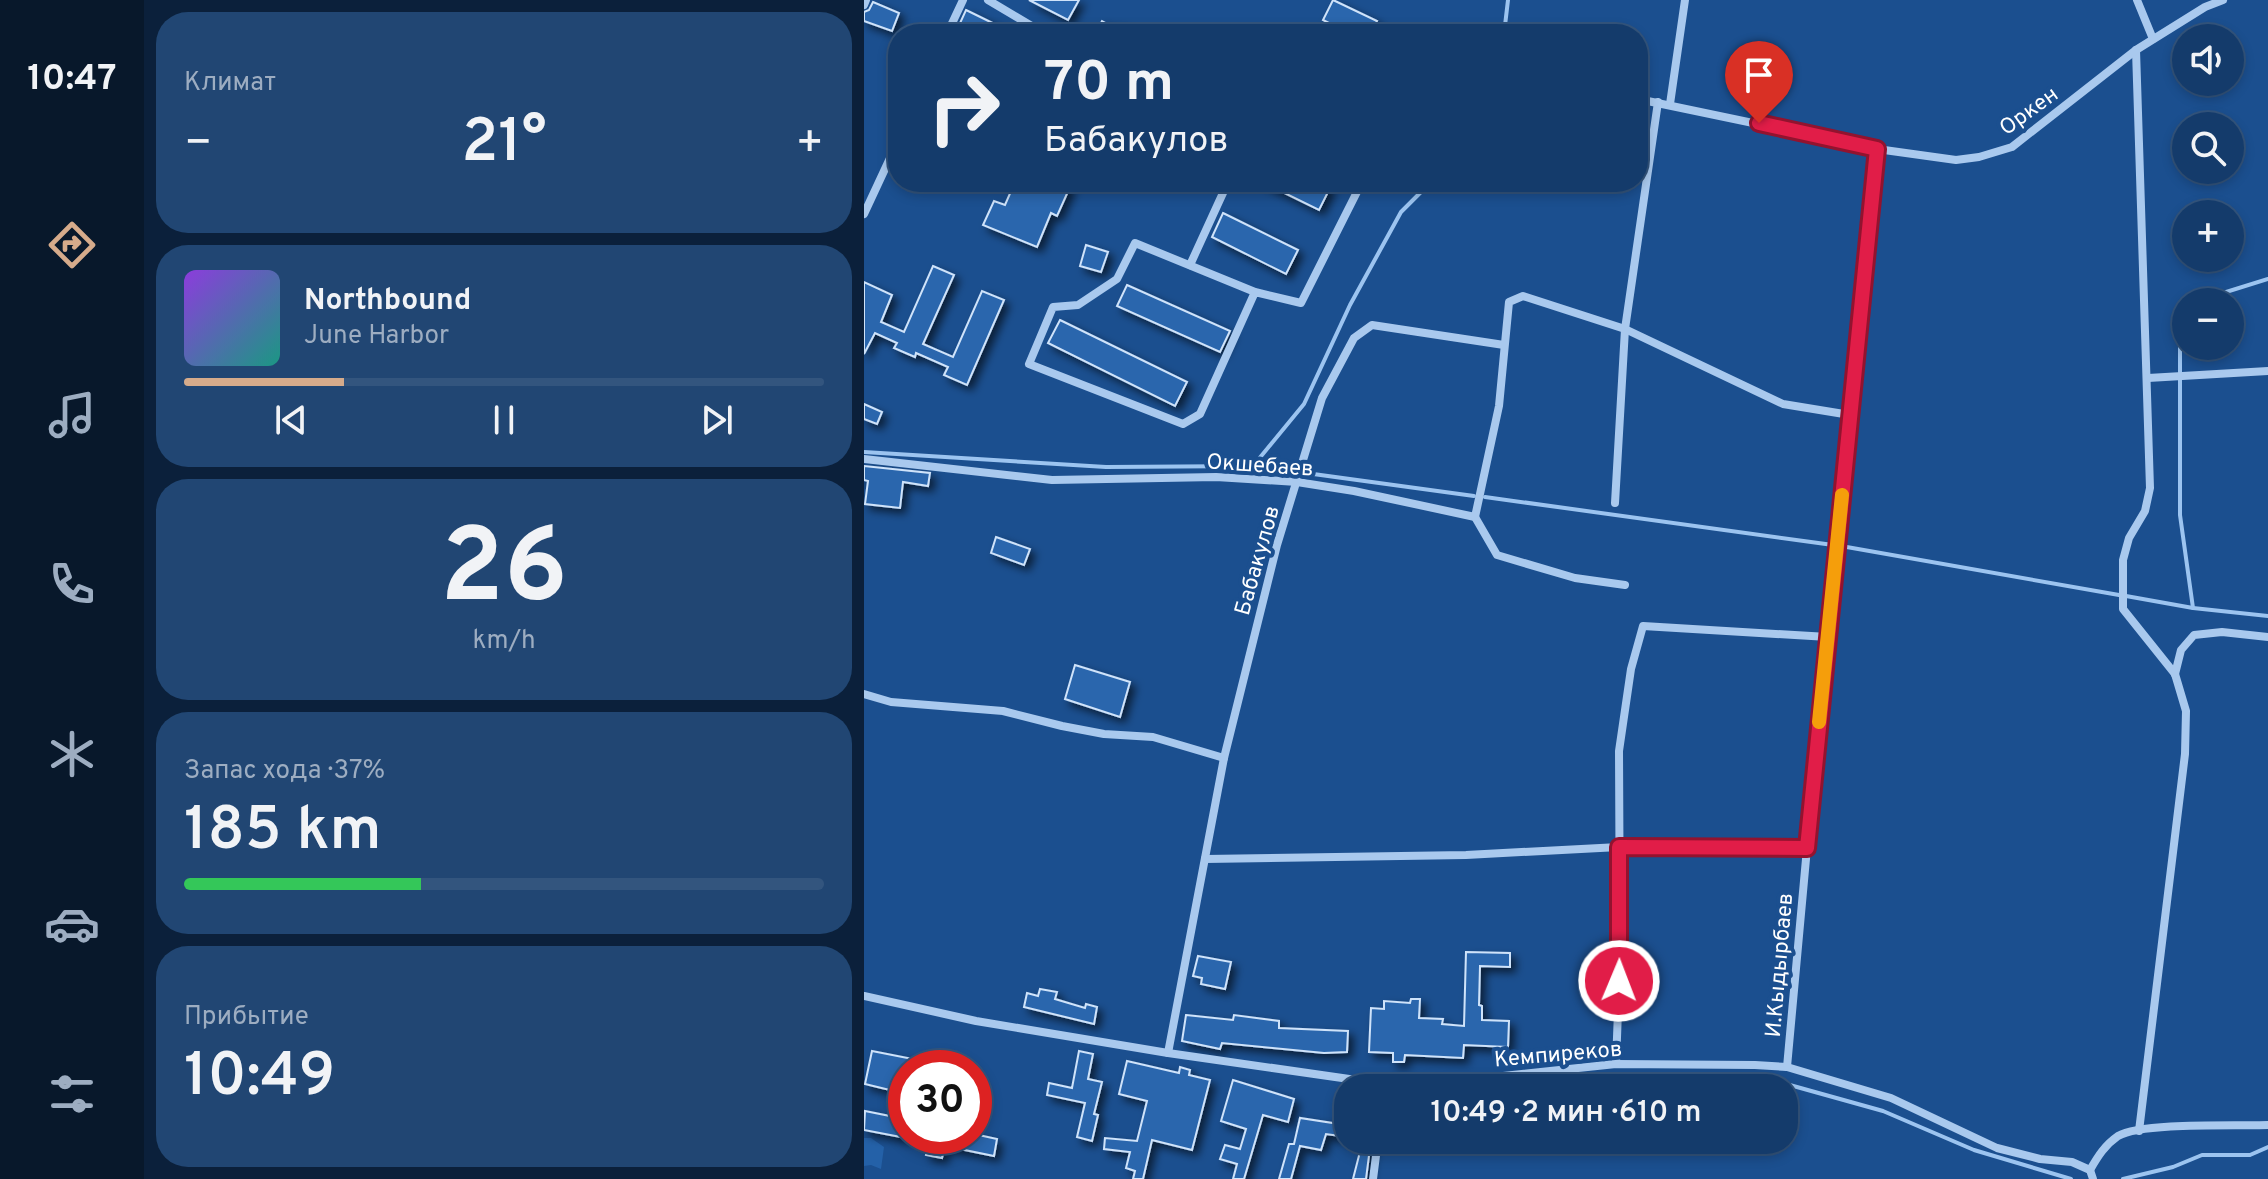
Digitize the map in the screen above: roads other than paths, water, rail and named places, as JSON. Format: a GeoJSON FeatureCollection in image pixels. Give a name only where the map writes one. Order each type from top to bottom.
{"type":"FeatureCollection","features":[{"type":"Feature","properties":{"kind":"street"},"geometry":{"type":"LineString","coordinates":[[952,24],[963,0]]}},
{"type":"Feature","properties":{"kind":"street"},"geometry":{"type":"LineString","coordinates":[[988,0],[1028,24]]}},
{"type":"Feature","properties":{"kind":"street"},"geometry":{"type":"LineString","coordinates":[[1670,104],[1685,0]]}},
{"type":"Feature","properties":{"kind":"street"},"geometry":{"type":"LineString","coordinates":[[2137,0],[2153,39]]}},
{"type":"Feature","properties":{"kind":"street","name":"Оркен"},"geometry":{"type":"LineString","coordinates":[[1648,100],[1877,149],[1956,160],[1979,157],[2012,147],[2136,50],[2205,7],[2223,0]]}},
{"type":"Feature","properties":{"kind":"street"},"geometry":{"type":"LineString","coordinates":[[2136,50],[2150,488],[2145,511],[2129,538],[2123,560],[2123,609],[2175,674],[2186,711],[2185,754],[2139,1131]]}},
{"type":"Feature","properties":{"kind":"street"},"geometry":{"type":"LineString","coordinates":[[1648,171],[1658,102]]}},
{"type":"Feature","properties":{"kind":"street","name":"И.Кыдырбаев"},"geometry":{"type":"LineString","coordinates":[[1787,1067],[1877,149]]}},
{"type":"Feature","properties":{"kind":"street"},"geometry":{"type":"LineString","coordinates":[[864,214],[888,162]]}},
{"type":"Feature","properties":{"kind":"street"},"geometry":{"type":"LineString","coordinates":[[1190,265],[1223,192]]}},
{"type":"Feature","properties":{"kind":"street"},"geometry":{"type":"LineString","coordinates":[[1255,292],[1200,414],[1183,424],[1029,364],[1053,307],[1078,305],[1117,279],[1135,243],[1255,292],[1301,303],[1356,192]]}},
{"type":"Feature","properties":{"kind":"street"},"geometry":{"type":"LineString","coordinates":[[1615,503],[1625,329],[1645,192]]}},
{"type":"Feature","properties":{"kind":"street"},"geometry":{"type":"LineString","coordinates":[[1625,585],[1575,578],[1497,555],[1475,517],[1499,406],[1509,302],[1523,296],[1625,329],[1783,404],[1850,415]]}},
{"type":"Feature","properties":{"kind":"street","name":"Бабакулов"},"geometry":{"type":"LineString","coordinates":[[1168,1053],[1224,758],[1277,545],[1322,398],[1354,338],[1372,325],[1504,345]]}},
{"type":"Feature","properties":{"kind":"street"},"geometry":{"type":"LineString","coordinates":[[2148,378],[2268,371]]}},
{"type":"Feature","properties":{"kind":"street","name":"Окшебаев"},"geometry":{"type":"LineString","coordinates":[[864,459],[1052,480],[1216,477],[1297,482],[1475,517]]}},
{"type":"Feature","properties":{"kind":"street"},"geometry":{"type":"LineString","coordinates":[[1616,1064],[1620,958],[1619,751],[1631,669],[1643,626],[1828,637]]}},
{"type":"Feature","properties":{"kind":"street"},"geometry":{"type":"LineString","coordinates":[[2175,674],[2181,650],[2194,635],[2222,632],[2268,637]]}},
{"type":"Feature","properties":{"kind":"street"},"geometry":{"type":"LineString","coordinates":[[864,694],[891,702],[1003,711],[1104,734],[1153,737],[1224,758]]}},
{"type":"Feature","properties":{"kind":"street"},"geometry":{"type":"LineString","coordinates":[[1205,859],[1466,855],[1619,847],[1807,848]]}},
{"type":"Feature","properties":{"kind":"street","name":"Кемпиреков"},"geometry":{"type":"LineString","coordinates":[[864,996],[976,1021],[1334,1078]]}},
{"type":"Feature","properties":{"kind":"street","name":"Кемпиреков"},"geometry":{"type":"LineString","coordinates":[[1522,1074],[1616,1064],[1787,1067],[1891,1098],[1997,1148],[2040,1159],[2072,1162],[2092,1174]]}},
{"type":"Feature","properties":{"kind":"street"},"geometry":{"type":"LineString","coordinates":[[2092,1174],[2104,1147],[2121,1134],[2158,1127],[2268,1125]]}},
{"type":"Feature","properties":{"kind":"street"},"geometry":{"type":"LineString","coordinates":[[1373,1179],[1376,1154]]}},
{"type":"Feature","properties":{"kind":"waterway"},"geometry":{"type":"LineString","coordinates":[[1505,24],[1508,0]]}},
{"type":"Feature","properties":{"kind":"waterway"},"geometry":{"type":"LineString","coordinates":[[1253,466],[1304,404],[1350,305],[1401,212],[1421,192]]}},
{"type":"Feature","properties":{"kind":"waterway"},"geometry":{"type":"LineString","coordinates":[[2239,288],[2268,279]]}},
{"type":"Feature","properties":{"kind":"waterway"},"geometry":{"type":"LineString","coordinates":[[2180,360],[2180,515],[2193,608]]}},
{"type":"Feature","properties":{"kind":"waterway"},"geometry":{"type":"LineString","coordinates":[[864,452],[1106,467],[1253,466],[1296,472]]}},
{"type":"Feature","properties":{"kind":"waterway"},"geometry":{"type":"LineString","coordinates":[[1306,473],[1474,496]]}},
{"type":"Feature","properties":{"kind":"waterway"},"geometry":{"type":"LineString","coordinates":[[1485,497],[1833,545]]}},
{"type":"Feature","properties":{"kind":"waterway"},"geometry":{"type":"LineString","coordinates":[[1841,546],[2119,595]]}},
{"type":"Feature","properties":{"kind":"waterway"},"geometry":{"type":"LineString","coordinates":[[2126,596],[2193,608],[2268,616]]}},
{"type":"Feature","properties":{"kind":"waterway"},"geometry":{"type":"LineString","coordinates":[[1798,1087],[1883,1111],[1974,1150],[2071,1179]]}},
{"type":"Feature","properties":{"kind":"waterway"},"geometry":{"type":"LineString","coordinates":[[2123,1179],[2173,1167],[2202,1155],[2250,1155],[2268,1147]]}}]}
